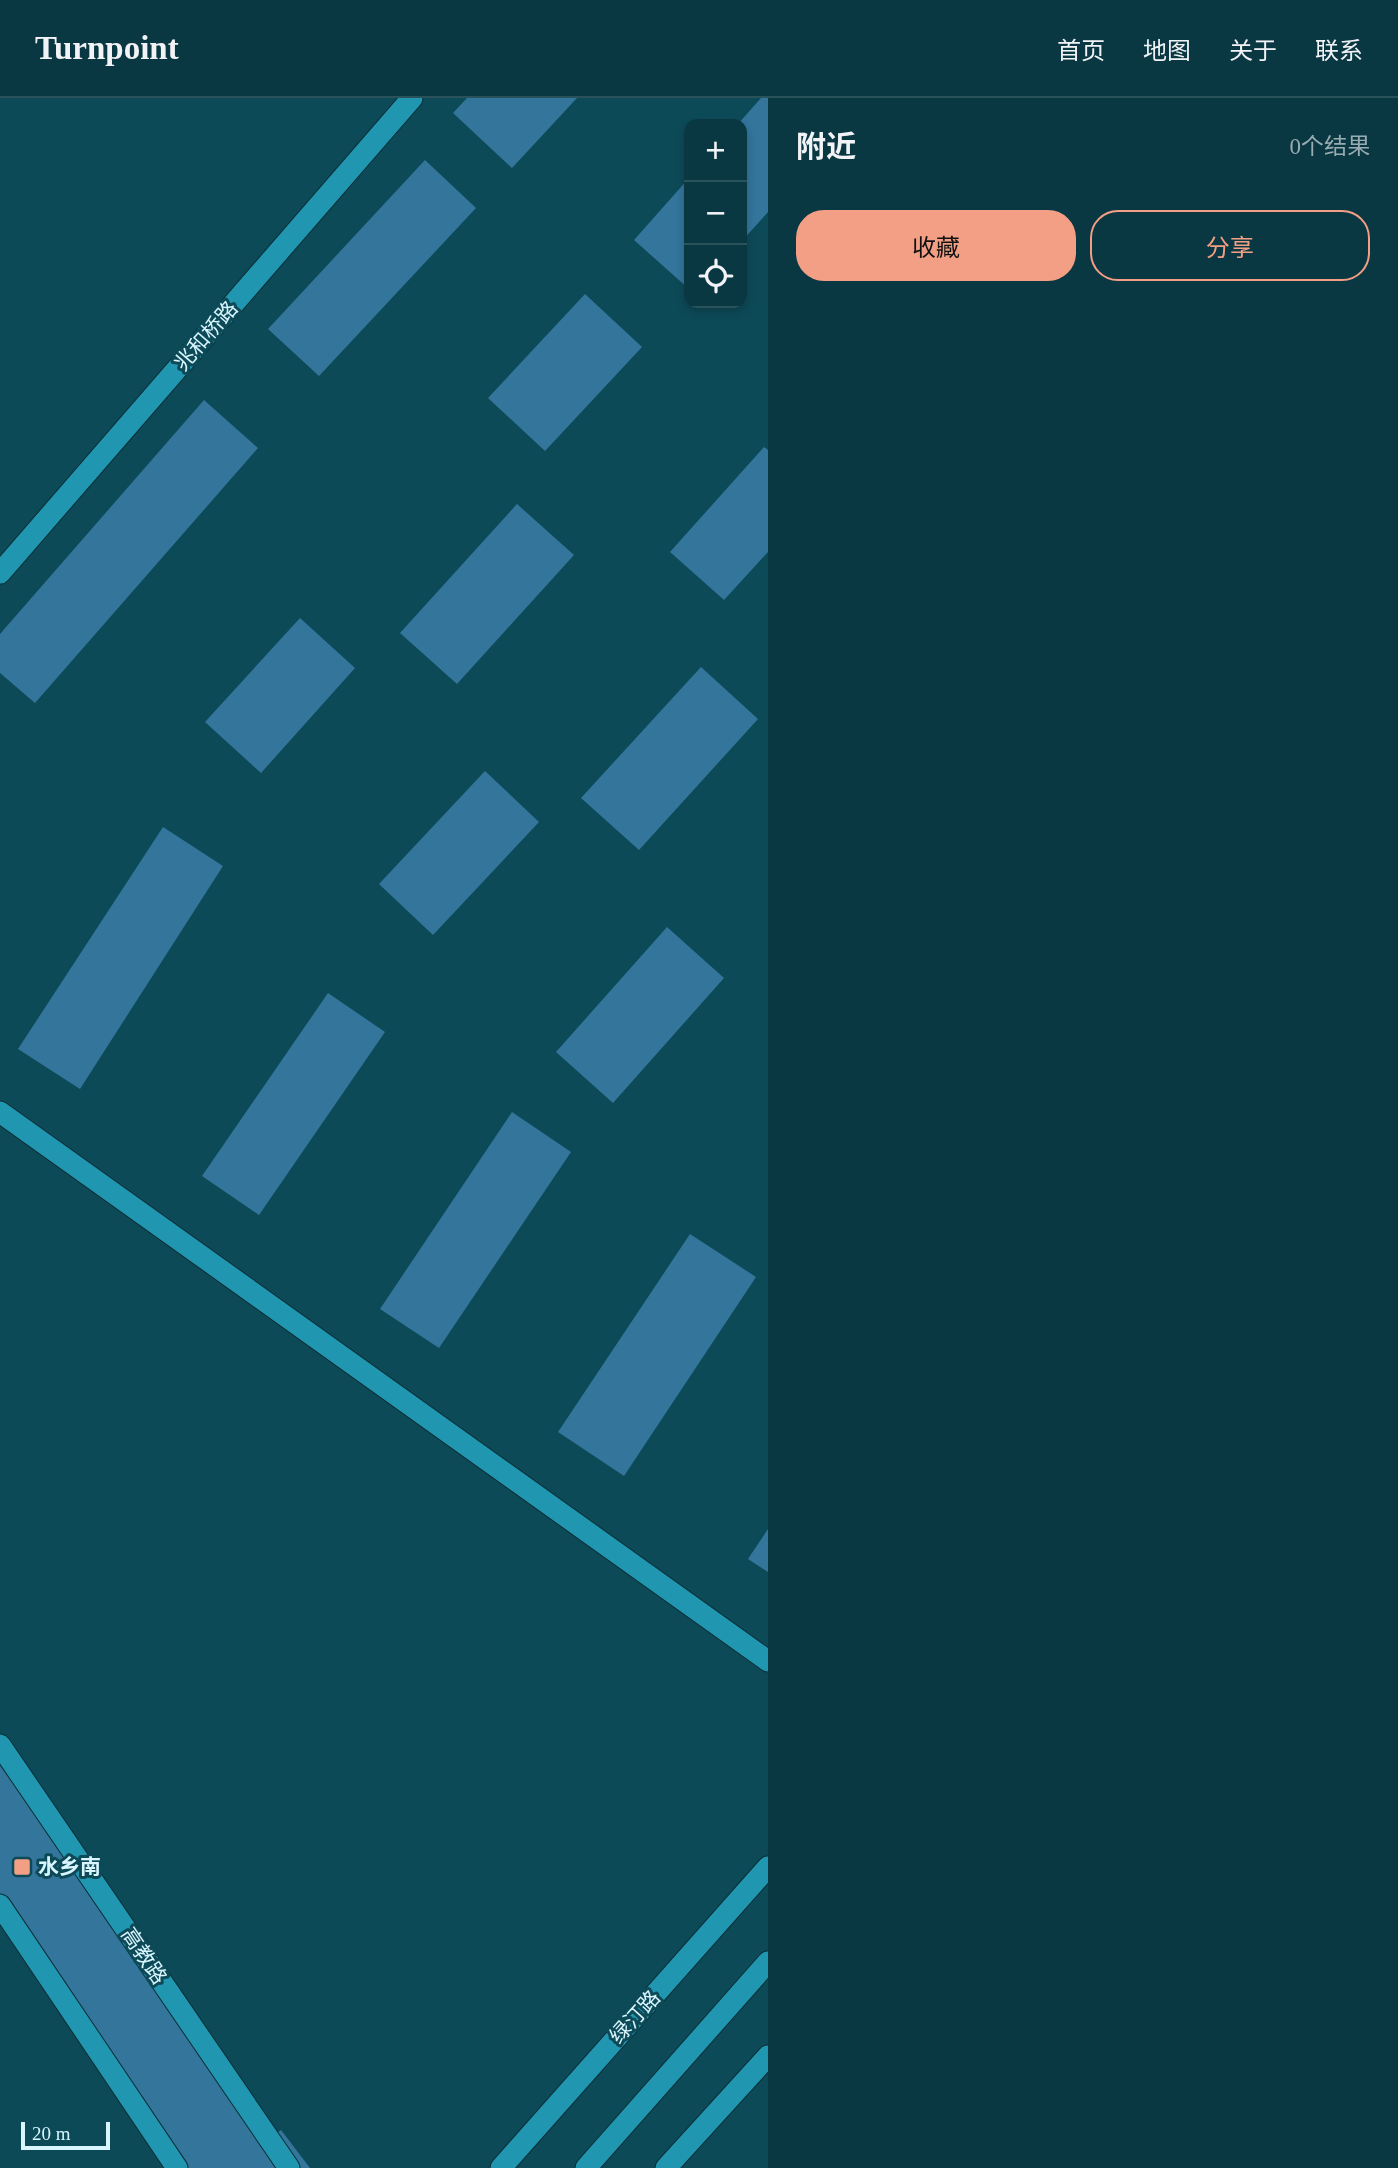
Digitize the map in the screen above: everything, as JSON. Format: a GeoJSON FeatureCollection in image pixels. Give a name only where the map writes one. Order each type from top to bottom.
{"type":"FeatureCollection","features":[{"type":"Feature","properties":{"kind":"street","name":"兆和桥路"},"geometry":{"type":"LineString","coordinates":[[0,573],[412,98]]}},
{"type":"Feature","properties":{"kind":"street"},"geometry":{"type":"LineString","coordinates":[[0,1112],[768,1661]]}},
{"type":"Feature","properties":{"kind":"street","name":"高教路"},"geometry":{"type":"LineString","coordinates":[[0,1745],[289,2168]]}},
{"type":"Feature","properties":{"kind":"street","name":"绿汀路"},"geometry":{"type":"LineString","coordinates":[[501,2168],[768,1867]]}},
{"type":"Feature","properties":{"kind":"street"},"geometry":{"type":"LineString","coordinates":[[0,1905],[177,2168]]}},
{"type":"Feature","properties":{"kind":"street"},"geometry":{"type":"LineString","coordinates":[[586,2168],[768,1962]]}},
{"type":"Feature","properties":{"kind":"street"},"geometry":{"type":"LineString","coordinates":[[666,2168],[768,2056]]}},
{"type":"Feature","properties":{"kind":"building"},"geometry":{"type":"Polygon","coordinates":[[[467,98],[577,98],[512,168],[453,113],[467,98]]]}},
{"type":"Feature","properties":{"kind":"building"},"geometry":{"type":"Polygon","coordinates":[[[761,98],[768,98],[768,212],[747,235],[747,119],[742,119],[761,98]]]}},
{"type":"Feature","properties":{"kind":"building"},"geometry":{"type":"Polygon","coordinates":[[[425,160],[476,208],[319,376],[268,329],[425,160]]]}},
{"type":"Feature","properties":{"kind":"building"},"geometry":{"type":"Polygon","coordinates":[[[684,184],[684,285],[634,240],[684,184]]]}},
{"type":"Feature","properties":{"kind":"building"},"geometry":{"type":"Polygon","coordinates":[[[585,294],[642,347],[545,451],[488,398],[585,294]]]}},
{"type":"Feature","properties":{"kind":"building"},"geometry":{"type":"Polygon","coordinates":[[[204,400],[258,448],[35,703],[0,673],[0,634],[204,400]]]}},
{"type":"Feature","properties":{"kind":"building"},"geometry":{"type":"Polygon","coordinates":[[[764,447],[768,450],[768,552],[724,600],[670,552],[764,447]]]}},
{"type":"Feature","properties":{"kind":"building"},"geometry":{"type":"Polygon","coordinates":[[[517,504],[574,555],[457,684],[400,633],[517,504]]]}},
{"type":"Feature","properties":{"kind":"building"},"geometry":{"type":"Polygon","coordinates":[[[300,618],[355,668],[261,773],[205,722],[300,618]]]}},
{"type":"Feature","properties":{"kind":"building"},"geometry":{"type":"Polygon","coordinates":[[[701,667],[758,719],[639,850],[581,798],[701,667]]]}},
{"type":"Feature","properties":{"kind":"building"},"geometry":{"type":"Polygon","coordinates":[[[485,771],[539,822],[433,935],[379,884],[485,771]]]}},
{"type":"Feature","properties":{"kind":"building"},"geometry":{"type":"Polygon","coordinates":[[[163,827],[223,866],[80,1089],[18,1049],[163,827]]]}},
{"type":"Feature","properties":{"kind":"building"},"geometry":{"type":"Polygon","coordinates":[[[667,927],[724,978],[613,1103],[556,1052],[667,927]]]}},
{"type":"Feature","properties":{"kind":"building"},"geometry":{"type":"Polygon","coordinates":[[[328,993],[385,1032],[259,1215],[202,1176],[328,993]]]}},
{"type":"Feature","properties":{"kind":"building"},"geometry":{"type":"Polygon","coordinates":[[[512,1112],[571,1152],[439,1348],[380,1309],[512,1112]]]}},
{"type":"Feature","properties":{"kind":"building"},"geometry":{"type":"Polygon","coordinates":[[[690,1234],[756,1277],[624,1476],[558,1432],[690,1234]]]}},
{"type":"Feature","properties":{"kind":"building"},"geometry":{"type":"Polygon","coordinates":[[[768,1529],[768,1572],[748,1559],[768,1529]]]}},
{"type":"Feature","properties":{"kind":"building","name":"水乡南"},"geometry":{"type":"Polygon","coordinates":[[[0,1734],[277,2133],[281,2130],[310,2168],[185,2168],[0,1896],[0,1734]]]}},
{"type":"Feature","properties":{"kind":"place","name":"水乡南"},"geometry":{"type":"Point","coordinates":[22,1867]}}]}
